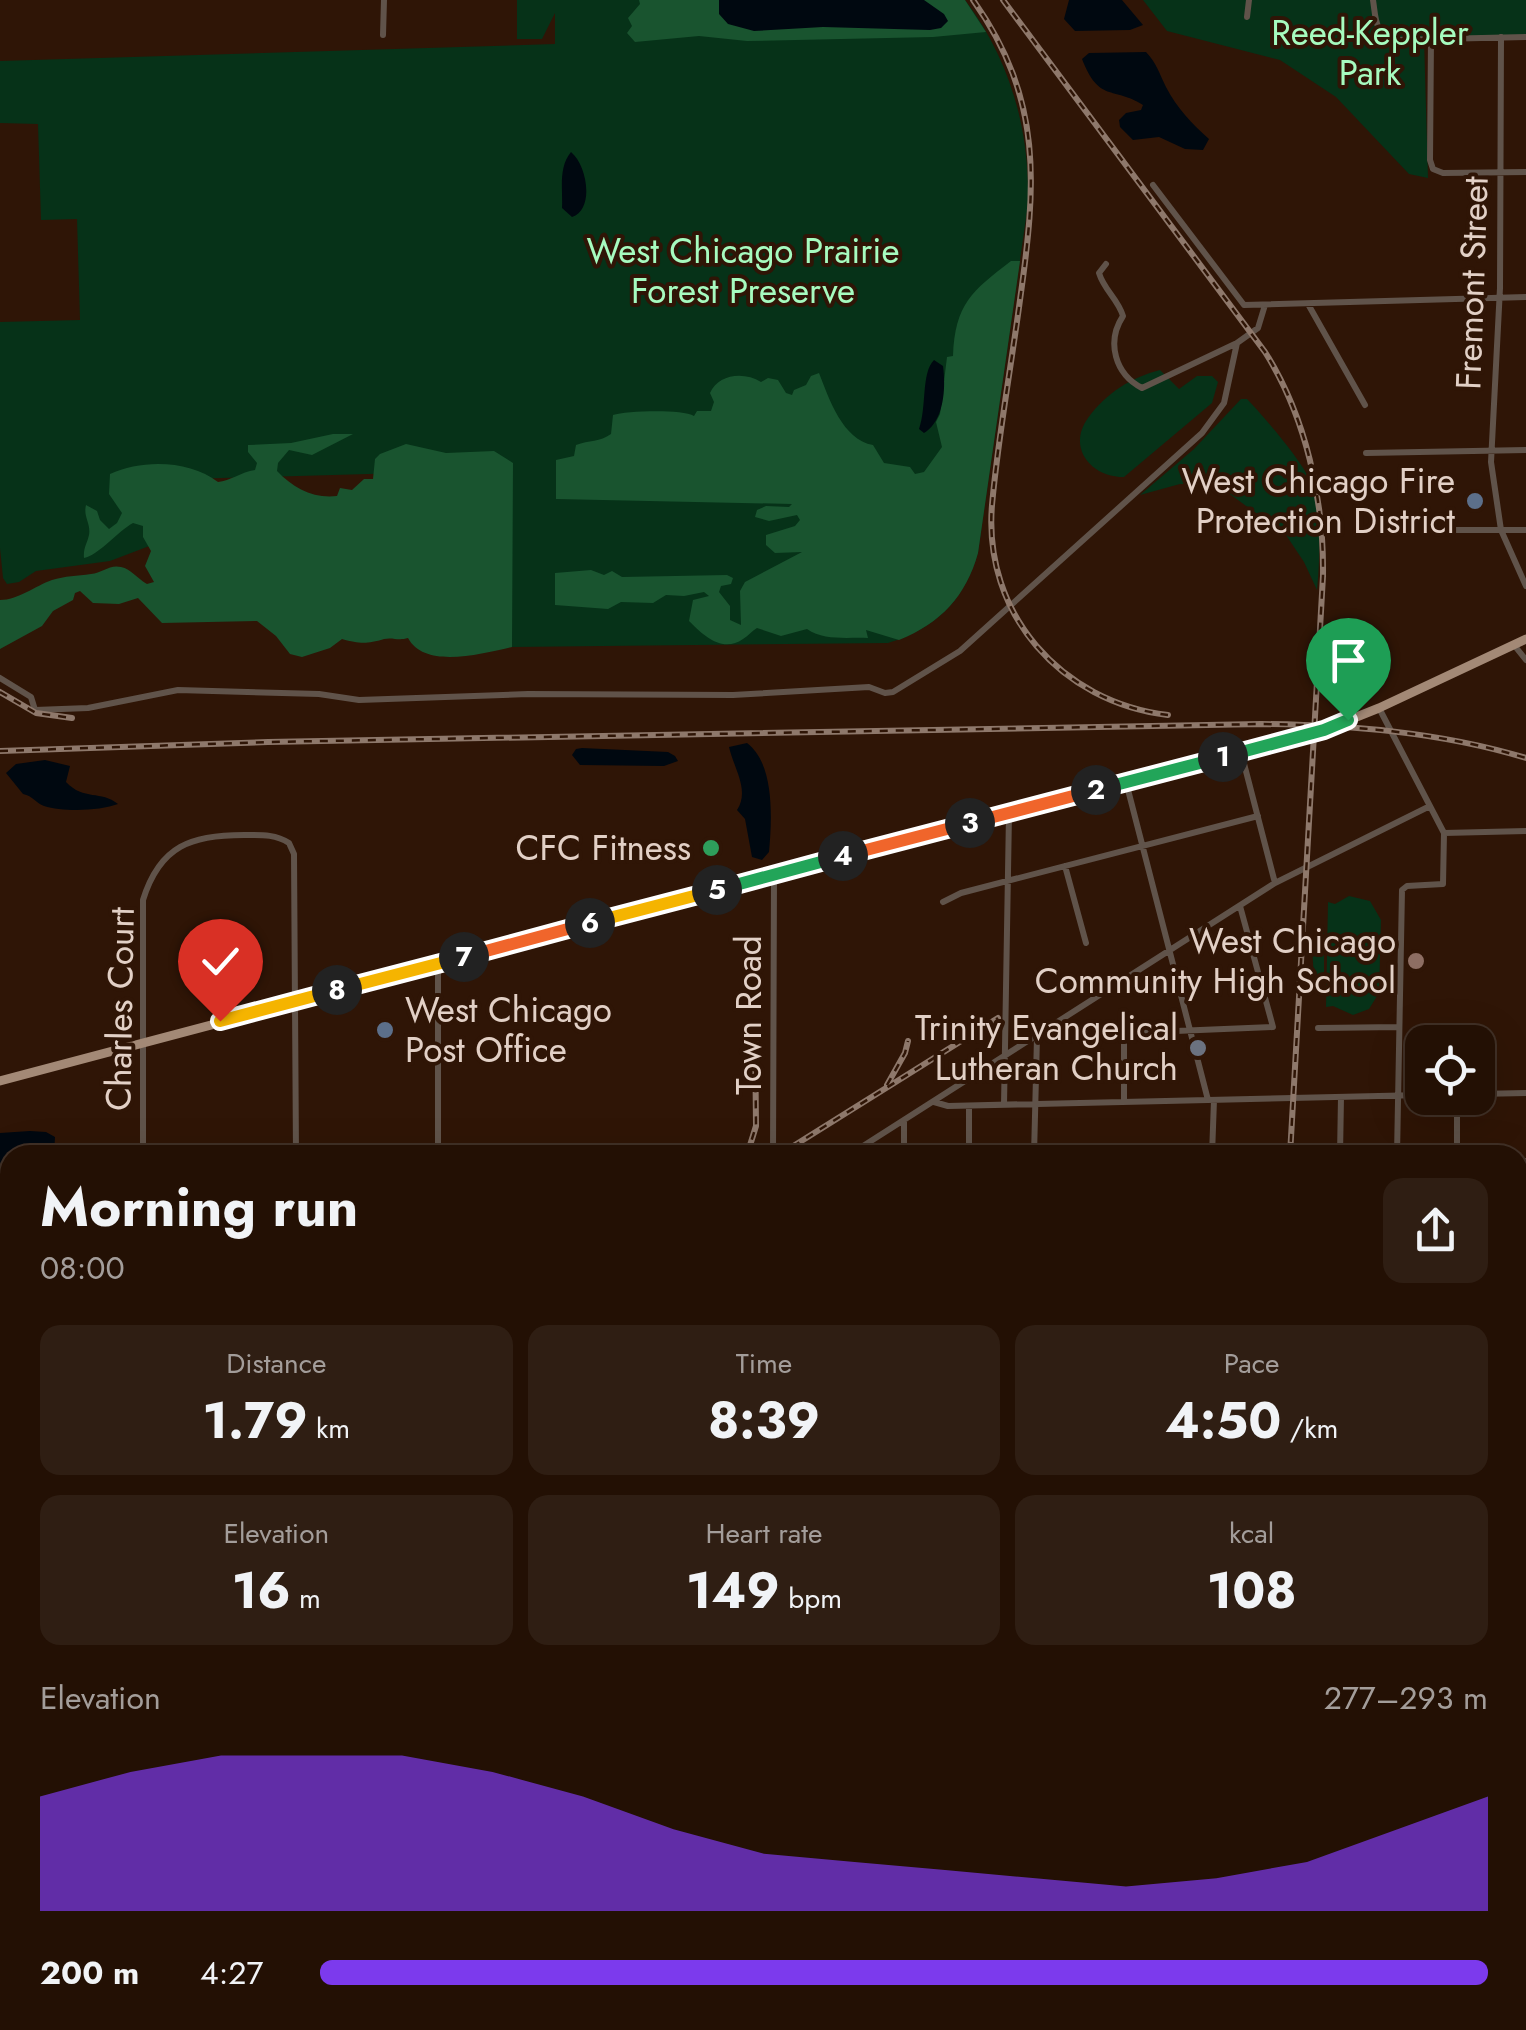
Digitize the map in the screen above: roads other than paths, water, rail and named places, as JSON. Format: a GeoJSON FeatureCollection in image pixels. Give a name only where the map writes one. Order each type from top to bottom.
{"type":"FeatureCollection","features":[{"type":"Feature","properties":{"kind":"main road"},"geometry":{"type":"LineString","coordinates":[[0,1081],[1324,730],[1526,639]]}},
{"type":"Feature","properties":{"kind":"street"},"geometry":{"type":"LineString","coordinates":[[383,35],[384,0]]}},
{"type":"Feature","properties":{"kind":"street"},"geometry":{"type":"LineString","coordinates":[[1246,17],[1249,0]]}},
{"type":"Feature","properties":{"kind":"street"},"geometry":{"type":"LineString","coordinates":[[1373,0],[1375,24],[1382,35],[1393,40],[1526,37]]}},
{"type":"Feature","properties":{"kind":"street","name":"Fremont Street"},"geometry":{"type":"LineString","coordinates":[[1501,37],[1500,298],[1490,451],[1501,530],[1526,586]]}},
{"type":"Feature","properties":{"kind":"street"},"geometry":{"type":"LineString","coordinates":[[1431,38],[1433,169],[1442,173],[1526,172]]}},
{"type":"Feature","properties":{"kind":"street"},"geometry":{"type":"LineString","coordinates":[[1154,185],[1244,305],[1526,298]]}},
{"type":"Feature","properties":{"kind":"street"},"geometry":{"type":"LineString","coordinates":[[1106,264],[1099,274],[1102,285],[1118,302],[1123,316],[1112,340],[1117,358],[1133,383],[1142,388],[1237,343],[1258,328],[1266,304]]}},
{"type":"Feature","properties":{"kind":"street"},"geometry":{"type":"LineString","coordinates":[[1308,304],[1365,405]]}},
{"type":"Feature","properties":{"kind":"street"},"geometry":{"type":"LineString","coordinates":[[0,678],[31,697],[35,710],[88,708],[178,690],[318,694],[359,700],[546,694],[734,695],[864,688],[893,692],[926,675],[974,640],[1202,434],[1224,403],[1237,343]]}},
{"type":"Feature","properties":{"kind":"street"},"geometry":{"type":"LineString","coordinates":[[1366,453],[1526,450]]}},
{"type":"Feature","properties":{"kind":"street"},"geometry":{"type":"LineString","coordinates":[[1438,530],[1526,530]]}},
{"type":"Feature","properties":{"kind":"street"},"geometry":{"type":"LineString","coordinates":[[1336,632],[1336,689],[1348,720]]}},
{"type":"Feature","properties":{"kind":"street"},"geometry":{"type":"LineString","coordinates":[[1514,644],[1526,660]]}},
{"type":"Feature","properties":{"kind":"street"},"geometry":{"type":"LineString","coordinates":[[1380,708],[1444,833],[1443,884],[1408,886],[1402,890],[1397,1145]]}},
{"type":"Feature","properties":{"kind":"street"},"geometry":{"type":"LineString","coordinates":[[1241,752],[1275,884]]}},
{"type":"Feature","properties":{"kind":"street"},"geometry":{"type":"LineString","coordinates":[[1126,782],[1211,1100],[1212,1145]]}},
{"type":"Feature","properties":{"kind":"street"},"geometry":{"type":"LineString","coordinates":[[865,1145],[1275,884],[1428,807]]}},
{"type":"Feature","properties":{"kind":"street"},"geometry":{"type":"LineString","coordinates":[[1004,1105],[1008,813]]}},
{"type":"Feature","properties":{"kind":"street"},"geometry":{"type":"LineString","coordinates":[[943,902],[962,893],[1258,816]]}},
{"type":"Feature","properties":{"kind":"street"},"geometry":{"type":"LineString","coordinates":[[1444,833],[1526,831]]}},
{"type":"Feature","properties":{"kind":"street","name":"Charles Court"},"geometry":{"type":"LineString","coordinates":[[143,1145],[144,900],[149,880],[180,846],[208,835],[269,835],[289,843],[294,854],[296,1001]]}},
{"type":"Feature","properties":{"kind":"street"},"geometry":{"type":"LineString","coordinates":[[1065,866],[1086,943]]}},
{"type":"Feature","properties":{"kind":"street","name":"Town Road"},"geometry":{"type":"LineString","coordinates":[[773,1145],[774,874]]}},
{"type":"Feature","properties":{"kind":"street"},"geometry":{"type":"LineString","coordinates":[[1124,1102],[1126,1034],[1273,1027],[1240,906]]}},
{"type":"Feature","properties":{"kind":"street"},"geometry":{"type":"LineString","coordinates":[[438,963],[438,1145]]}},
{"type":"Feature","properties":{"kind":"street"},"geometry":{"type":"LineString","coordinates":[[296,1001],[296,1145]]}},
{"type":"Feature","properties":{"kind":"street"},"geometry":{"type":"LineString","coordinates":[[1318,1028],[1399,1027]]}},
{"type":"Feature","properties":{"kind":"street"},"geometry":{"type":"LineString","coordinates":[[1034,1145],[1036,1035]]}},
{"type":"Feature","properties":{"kind":"street"},"geometry":{"type":"LineString","coordinates":[[1495,1094],[1526,1093]]}},
{"type":"Feature","properties":{"kind":"street"},"geometry":{"type":"LineString","coordinates":[[934,1102],[939,1106],[969,1106],[1405,1096]]}},
{"type":"Feature","properties":{"kind":"street"},"geometry":{"type":"LineString","coordinates":[[1340,1145],[1342,1097]]}},
{"type":"Feature","properties":{"kind":"street"},"geometry":{"type":"LineString","coordinates":[[969,1106],[969,1145]]}},
{"type":"Feature","properties":{"kind":"street"},"geometry":{"type":"LineString","coordinates":[[1457,1115],[1457,1145]]}},
{"type":"Feature","properties":{"kind":"street"},"geometry":{"type":"LineString","coordinates":[[904,1120],[904,1145]]}},
{"type":"Feature","properties":{"kind":"railway"},"geometry":{"type":"LineString","coordinates":[[973,0],[1013,73],[1023,109],[1031,181],[1025,258],[992,505],[993,545],[1001,582],[1016,616],[1036,646],[1063,672],[1094,692],[1129,707],[1168,715]]}},
{"type":"Feature","properties":{"kind":"railway"},"geometry":{"type":"LineString","coordinates":[[1003,0],[1265,352],[1292,404],[1310,460],[1320,518],[1323,576],[1291,1145]]}},
{"type":"Feature","properties":{"kind":"railway"},"geometry":{"type":"LineString","coordinates":[[0,692],[36,713],[72,718]]}},
{"type":"Feature","properties":{"kind":"railway"},"geometry":{"type":"LineString","coordinates":[[0,751],[268,742],[1261,724],[1395,732],[1461,742],[1526,758]]}},
{"type":"Feature","properties":{"kind":"railway"},"geometry":{"type":"LineString","coordinates":[[795,1145],[998,1018]]}},
{"type":"Feature","properties":{"kind":"railway"},"geometry":{"type":"LineString","coordinates":[[750,1145],[756,1126],[755,1027]]}},
{"type":"Feature","properties":{"kind":"railway"},"geometry":{"type":"LineString","coordinates":[[887,1085],[908,1041]]}},
{"type":"Feature","properties":{"kind":"place","name":"West Chicago Fire Protection District"},"geometry":{"type":"Point","coordinates":[1475,501]}},
{"type":"Feature","properties":{"kind":"place","name":"CFC Fitness"},"geometry":{"type":"Point","coordinates":[711,848]}},
{"type":"Feature","properties":{"kind":"place","name":"West Chicago Community High School"},"geometry":{"type":"Point","coordinates":[1416,961]}},
{"type":"Feature","properties":{"kind":"place","name":"West Chicago Post Office"},"geometry":{"type":"Point","coordinates":[385,1030]}},
{"type":"Feature","properties":{"kind":"place","name":"Trinity Evangelical Lutheran Church"},"geometry":{"type":"Point","coordinates":[1198,1048]}},
{"type":"Feature","properties":{"kind":"park label","name":"Reed-Keppler Park"},"geometry":{"type":"Point","coordinates":[1370,53]}},
{"type":"Feature","properties":{"kind":"park label","name":"West Chicago Prairie Forest Preserve"},"geometry":{"type":"Point","coordinates":[743,271]}}]}
